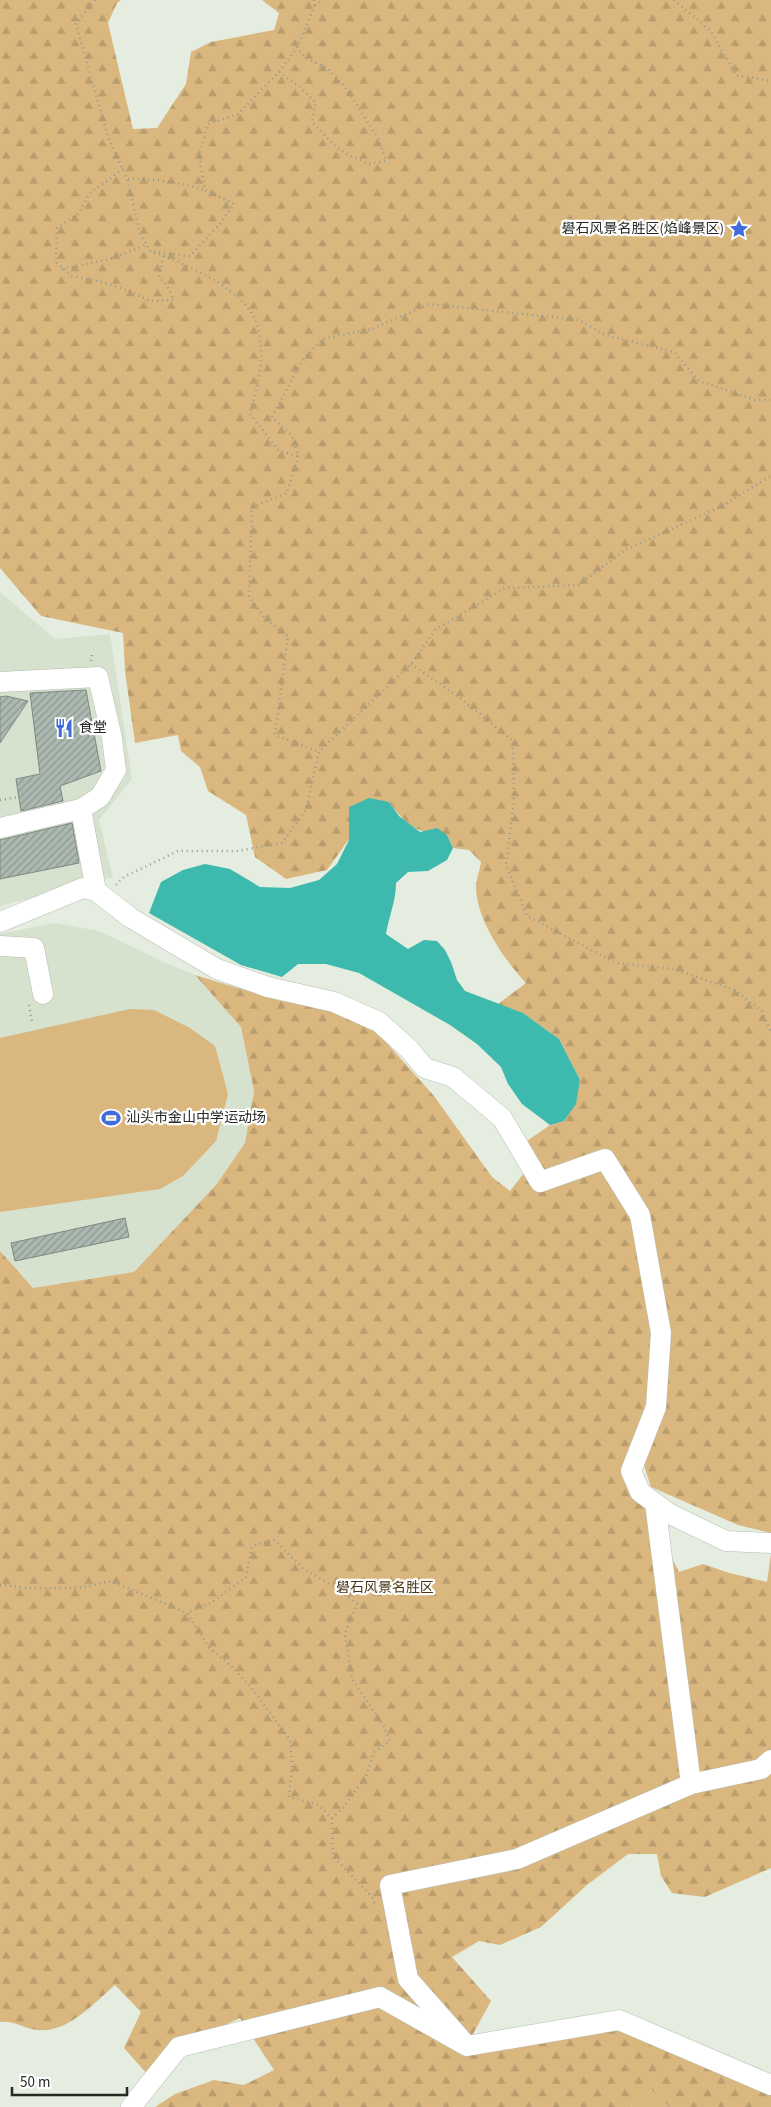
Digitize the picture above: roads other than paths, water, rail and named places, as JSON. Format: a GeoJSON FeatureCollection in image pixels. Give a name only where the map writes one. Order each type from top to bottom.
{"type":"FeatureCollection","features":[{"type":"Feature","properties":{"kind":"street"},"geometry":{"type":"LineString","coordinates":[[0,682],[98,677],[112,738],[116,770],[100,797],[81,809],[0,828]]}},
{"type":"Feature","properties":{"kind":"street"},"geometry":{"type":"LineString","coordinates":[[81,809],[101,894]]}},
{"type":"Feature","properties":{"kind":"street"},"geometry":{"type":"LineString","coordinates":[[0,922],[83,888],[101,894],[131,918],[217,969],[268,987],[334,1002],[379,1022],[425,1068],[453,1077],[502,1118],[540,1182],[605,1160],[640,1215],[661,1333],[656,1407],[631,1471],[640,1492],[670,1514],[726,1541],[771,1543]]}},
{"type":"Feature","properties":{"kind":"street"},"geometry":{"type":"LineString","coordinates":[[0,946],[34,948],[43,994]]}},
{"type":"Feature","properties":{"kind":"street"},"geometry":{"type":"LineString","coordinates":[[655,1503],[691,1784]]}},
{"type":"Feature","properties":{"kind":"street"},"geometry":{"type":"LineString","coordinates":[[467,2046],[408,1979],[390,1885],[517,1859],[691,1784],[761,1769],[771,1760]]}},
{"type":"Feature","properties":{"kind":"street"},"geometry":{"type":"LineString","coordinates":[[131,2107],[180,2047],[380,1997],[467,2046],[619,2020],[771,2085]]}},
{"type":"Feature","properties":{"kind":"water"},"geometry":{"type":"Polygon","coordinates":[[[369,798],[389,802],[399,816],[420,832],[437,828],[447,835],[453,848],[447,860],[428,871],[408,872],[396,883],[395,896],[386,934],[408,949],[424,940],[437,941],[445,950],[457,980],[465,991],[523,1013],[559,1039],[580,1080],[576,1104],[564,1121],[550,1125],[522,1104],[508,1084],[501,1067],[477,1044],[450,1025],[359,973],[326,964],[298,964],[282,977],[241,965],[149,913],[161,882],[183,870],[205,864],[230,869],[260,887],[290,888],[319,880],[337,864],[349,840],[349,807],[369,798]]]}},
{"type":"Feature","properties":{"kind":"place","name":"礐石风景名胜区(焰峰景区)"},"geometry":{"type":"Point","coordinates":[739,229]}},
{"type":"Feature","properties":{"kind":"place","name":"食堂"},"geometry":{"type":"Point","coordinates":[64,728]}},
{"type":"Feature","properties":{"kind":"place","name":"汕头市金山中学运动场"},"geometry":{"type":"Point","coordinates":[111,1118]}},
{"type":"Feature","properties":{"kind":"park label","name":"礐石风景名胜区"},"geometry":{"type":"Point","coordinates":[385,1588]}}]}
